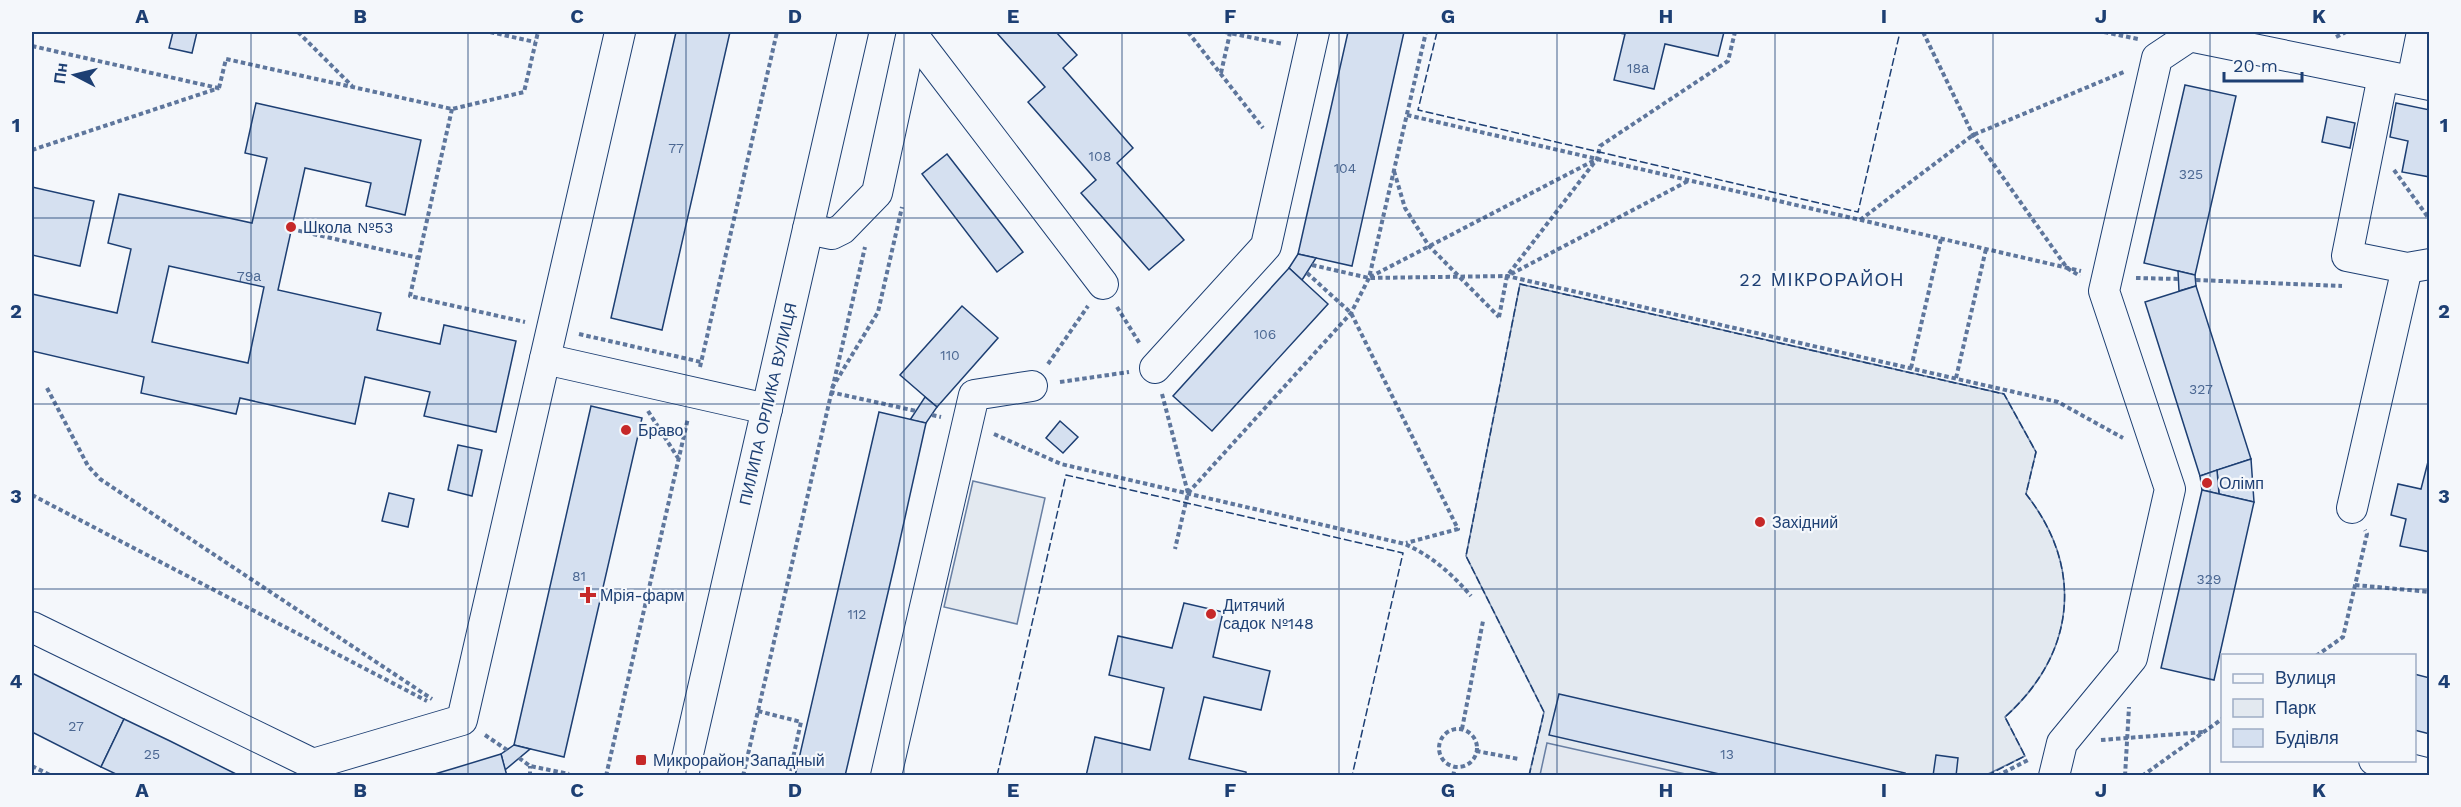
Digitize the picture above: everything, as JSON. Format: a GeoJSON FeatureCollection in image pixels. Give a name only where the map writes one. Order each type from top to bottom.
{"type":"FeatureCollection","features":[{"type":"Feature","properties":{"kind":"street"},"geometry":{"type":"LineString","coordinates":[[32,627],[313,764],[462,720],[620,32]]}},
{"type":"Feature","properties":{"kind":"street","name":"ПИЛИПА ОРЛИКА ВУЛИЦЯ"},"geometry":{"type":"LineString","coordinates":[[683,776],[853,32]]}},
{"type":"Feature","properties":{"kind":"street"},"geometry":{"type":"LineString","coordinates":[[2054,776],[2062,743],[2132,658],[2170,489],[2104,291],[2157,58],[2204,35],[2421,83],[2422,32]]}},
{"type":"Feature","properties":{"kind":"street"},"geometry":{"type":"LineString","coordinates":[[808,229],[832,234],[842,229],[877,193],[912,33]]}},
{"type":"Feature","properties":{"kind":"street"},"geometry":{"type":"LineString","coordinates":[[912,33],[1103,284]]}},
{"type":"Feature","properties":{"kind":"street"},"geometry":{"type":"LineString","coordinates":[[1155,368],[1266,246],[1312,41]]}},
{"type":"Feature","properties":{"kind":"street"},"geometry":{"type":"LineString","coordinates":[[2352,508],[2418,266],[2347,256],[2384,76]]}},
{"type":"Feature","properties":{"kind":"street"},"geometry":{"type":"LineString","coordinates":[[545,359],[766,410]]}},
{"type":"Feature","properties":{"kind":"street"},"geometry":{"type":"LineString","coordinates":[[886,776],[974,395],[1032,386]]}},
{"type":"Feature","properties":{"kind":"street"},"geometry":{"type":"LineString","coordinates":[[2382,762],[2430,774]]}},
{"type":"Feature","properties":{"kind":"path"},"geometry":{"type":"LineString","coordinates":[[298,32],[352,87]]}},
{"type":"Feature","properties":{"kind":"path"},"geometry":{"type":"LineString","coordinates":[[490,32],[535,42]]}},
{"type":"Feature","properties":{"kind":"path"},"geometry":{"type":"LineString","coordinates":[[219,88],[226,59],[452,109],[524,92],[538,32]]}},
{"type":"Feature","properties":{"kind":"path"},"geometry":{"type":"LineString","coordinates":[[606,776],[777,32]]}},
{"type":"Feature","properties":{"kind":"path"},"geometry":{"type":"LineString","coordinates":[[1188,32],[1286,158]]}},
{"type":"Feature","properties":{"kind":"path"},"geometry":{"type":"LineString","coordinates":[[1221,74],[1227,32],[1312,41]]}},
{"type":"Feature","properties":{"kind":"path"},"geometry":{"type":"LineString","coordinates":[[1188,493],[1351,313],[1369,278],[1426,32]]}},
{"type":"Feature","properties":{"kind":"path"},"geometry":{"type":"LineString","coordinates":[[1394,170],[1405,208],[1429,246],[1499,317],[1507,276],[1597,159],[1600,146],[1728,61],[1734,32]]}},
{"type":"Feature","properties":{"kind":"path"},"geometry":{"type":"LineString","coordinates":[[1923,32],[1973,135],[2067,268]]}},
{"type":"Feature","properties":{"kind":"path"},"geometry":{"type":"LineString","coordinates":[[32,46],[219,88]]}},
{"type":"Feature","properties":{"kind":"path"},"geometry":{"type":"LineString","coordinates":[[1860,220],[1973,135],[2157,58]]}},
{"type":"Feature","properties":{"kind":"path"},"geometry":{"type":"LineString","coordinates":[[32,150],[219,88]]}},
{"type":"Feature","properties":{"kind":"path"},"geometry":{"type":"LineString","coordinates":[[452,109],[410,297],[701,362]]}},
{"type":"Feature","properties":{"kind":"path"},"geometry":{"type":"LineString","coordinates":[[1407,115],[2107,277],[2178,279]]}},
{"type":"Feature","properties":{"kind":"path"},"geometry":{"type":"LineString","coordinates":[[1369,278],[1597,159]]}},
{"type":"Feature","properties":{"kind":"path"},"geometry":{"type":"LineString","coordinates":[[1507,276],[1690,180]]}},
{"type":"Feature","properties":{"kind":"path"},"geometry":{"type":"LineString","coordinates":[[291,229],[419,258]]}},
{"type":"Feature","properties":{"kind":"path"},"geometry":{"type":"LineString","coordinates":[[743,776],[867,237]]}},
{"type":"Feature","properties":{"kind":"path"},"geometry":{"type":"LineString","coordinates":[[1911,368],[1941,239]]}},
{"type":"Feature","properties":{"kind":"path"},"geometry":{"type":"LineString","coordinates":[[1956,378],[1986,249]]}},
{"type":"Feature","properties":{"kind":"path"},"geometry":{"type":"LineString","coordinates":[[1312,265],[1369,278],[1507,276],[1956,378],[2058,402],[2160,458]]}},
{"type":"Feature","properties":{"kind":"path"},"geometry":{"type":"LineString","coordinates":[[1307,273],[1351,313],[1458,529],[1405,544]]}},
{"type":"Feature","properties":{"kind":"path"},"geometry":{"type":"LineString","coordinates":[[2196,280],[2345,286]]}},
{"type":"Feature","properties":{"kind":"path"},"geometry":{"type":"LineString","coordinates":[[1032,386],[1103,284],[1155,368],[1188,493],[1175,549]]}},
{"type":"Feature","properties":{"kind":"path"},"geometry":{"type":"LineString","coordinates":[[830,392],[878,312]]}},
{"type":"Feature","properties":{"kind":"path"},"geometry":{"type":"LineString","coordinates":[[1032,386],[1155,368]]}},
{"type":"Feature","properties":{"kind":"path"},"geometry":{"type":"LineString","coordinates":[[626,377],[678,459]]}},
{"type":"Feature","properties":{"kind":"path"},"geometry":{"type":"LineString","coordinates":[[47,388],[88,466],[100,479],[462,720]]}},
{"type":"Feature","properties":{"kind":"path"},"geometry":{"type":"LineString","coordinates":[[830,392],[916,411]]}},
{"type":"Feature","properties":{"kind":"path"},"geometry":{"type":"LineString","coordinates":[[967,423],[1061,464],[1405,544],[1431,556],[1453,574],[1471,596]]}},
{"type":"Feature","properties":{"kind":"path"},"geometry":{"type":"LineString","coordinates":[[32,495],[462,720]]}},
{"type":"Feature","properties":{"kind":"path"},"geometry":{"type":"LineString","coordinates":[[2319,654],[2343,637],[2367,534]]}},
{"type":"Feature","properties":{"kind":"path"},"geometry":{"type":"LineString","coordinates":[[2355,585],[2430,592]]}},
{"type":"Feature","properties":{"kind":"path"},"geometry":{"type":"LineString","coordinates":[[1462,729],[1483,621]]}},
{"type":"Feature","properties":{"kind":"path"},"geometry":{"type":"LineString","coordinates":[[2125,776],[2129,704]]}},
{"type":"Feature","properties":{"kind":"path"},"geometry":{"type":"LineString","coordinates":[[758,711],[801,722],[789,776]]}},
{"type":"Feature","properties":{"kind":"path"},"geometry":{"type":"LineString","coordinates":[[2142,776],[2221,720]]}},
{"type":"Feature","properties":{"kind":"path"},"geometry":{"type":"LineString","coordinates":[[1462,729],[1475,740],[1476,751],[1466,765],[1455,767],[1444,761],[1439,744],[1444,734],[1462,729]]}},
{"type":"Feature","properties":{"kind":"path"},"geometry":{"type":"LineString","coordinates":[[2062,743],[2204,732]]}},
{"type":"Feature","properties":{"kind":"path"},"geometry":{"type":"LineString","coordinates":[[1476,751],[1519,759]]}},
{"type":"Feature","properties":{"kind":"path"},"geometry":{"type":"LineString","coordinates":[[519,758],[530,766],[569,774]]}},
{"type":"Feature","properties":{"kind":"path"},"geometry":{"type":"LineString","coordinates":[[32,766],[52,776]]}},
{"type":"Feature","properties":{"kind":"path"},"geometry":{"type":"LineString","coordinates":[[530,766],[530,776]]}},
{"type":"Feature","properties":{"kind":"path"},"geometry":{"type":"LineString","coordinates":[[1453,776],[1455,767]]}},
{"type":"Feature","properties":{"kind":"green space","name":"Західний"},"geometry":{"type":"Polygon","coordinates":[[[1520,284],[2004,394],[2036,452],[2026,494],[2045,523],[2057,552],[2064,581],[2064,610],[2058,639],[2046,666],[2028,692],[2005,717],[2025,756],[1986,775],[1529,775],[1544,712],[1466,556],[1520,284]]]}},
{"type":"Feature","properties":{"kind":"green space"},"geometry":{"type":"Polygon","coordinates":[[[973,481],[1045,498],[1017,624],[944,607],[973,481]]]}},
{"type":"Feature","properties":{"kind":"shaded area"},"geometry":{"type":"Polygon","coordinates":[[[1547,743],[1690,775],[1540,775],[1547,743]]]}},
{"type":"Feature","properties":{"kind":"building"},"geometry":{"type":"Polygon","coordinates":[[[173,32],[197,32],[192,53],[169,48],[173,32]]]}},
{"type":"Feature","properties":{"kind":"building"},"geometry":{"type":"Polygon","coordinates":[[[676,32],[730,32],[662,330],[611,318],[676,32]]]}},
{"type":"Feature","properties":{"kind":"building"},"geometry":{"type":"Polygon","coordinates":[[[996,32],[1056,32],[1077,55],[1063,68],[1133,148],[1117,163],[1184,240],[1149,270],[1081,193],[1096,180],[1028,102],[1045,87],[996,32]]]}},
{"type":"Feature","properties":{"kind":"building"},"geometry":{"type":"Polygon","coordinates":[[[1348,32],[1404,32],[1352,266],[1298,254],[1348,32]]]}},
{"type":"Feature","properties":{"kind":"building"},"geometry":{"type":"Polygon","coordinates":[[[1613,32],[1724,32],[1718,56],[1665,44],[1654,89],[1614,80],[1625,34],[1613,32]]]}},
{"type":"Feature","properties":{"kind":"building"},"geometry":{"type":"Polygon","coordinates":[[[2185,85],[2236,96],[2195,275],[2144,263],[2185,85]]]}},
{"type":"Feature","properties":{"kind":"building"},"geometry":{"type":"Polygon","coordinates":[[[256,103],[421,140],[405,215],[366,206],[371,183],[305,168],[278,290],[381,313],[377,330],[440,344],[444,325],[516,341],[496,432],[424,416],[430,392],[365,377],[355,424],[240,398],[236,414],[141,393],[144,377],[32,351],[32,294],[117,313],[131,249],[108,243],[119,194],[252,223],[267,158],[245,153],[256,103]],[[169,266],[152,342],[248,363],[264,287],[169,266]]]}},
{"type":"Feature","properties":{"kind":"building"},"geometry":{"type":"Polygon","coordinates":[[[2396,103],[2430,110],[2430,177],[2402,172],[2408,141],[2390,137],[2396,103]]]}},
{"type":"Feature","properties":{"kind":"building"},"geometry":{"type":"Polygon","coordinates":[[[2327,117],[2355,123],[2350,148],[2322,142],[2327,117]]]}},
{"type":"Feature","properties":{"kind":"building"},"geometry":{"type":"Polygon","coordinates":[[[947,154],[1023,252],[997,272],[922,174],[947,154]]]}},
{"type":"Feature","properties":{"kind":"building"},"geometry":{"type":"Polygon","coordinates":[[[32,187],[94,201],[80,266],[32,255],[32,187]]]}},
{"type":"Feature","properties":{"kind":"building"},"geometry":{"type":"Polygon","coordinates":[[[1298,254],[1316,258],[1302,280],[1289,268],[1298,254]]]}},
{"type":"Feature","properties":{"kind":"building"},"geometry":{"type":"Polygon","coordinates":[[[1289,268],[1328,304],[1212,431],[1173,396],[1289,268]]]}},
{"type":"Feature","properties":{"kind":"building"},"geometry":{"type":"Polygon","coordinates":[[[2178,271],[2195,275],[2196,286],[2179,291],[2178,271]]]}},
{"type":"Feature","properties":{"kind":"building"},"geometry":{"type":"Polygon","coordinates":[[[2196,286],[2251,459],[2200,476],[2145,302],[2196,286]]]}},
{"type":"Feature","properties":{"kind":"building"},"geometry":{"type":"Polygon","coordinates":[[[962,306],[998,338],[937,407],[900,375],[962,306]]]}},
{"type":"Feature","properties":{"kind":"building"},"geometry":{"type":"Polygon","coordinates":[[[925,397],[937,407],[926,423],[910,420],[925,397]]]}},
{"type":"Feature","properties":{"kind":"building"},"geometry":{"type":"Polygon","coordinates":[[[591,406],[642,418],[564,757],[514,745],[591,406]]]}},
{"type":"Feature","properties":{"kind":"building"},"geometry":{"type":"Polygon","coordinates":[[[879,412],[926,423],[894,567],[845,776],[795,776],[879,412]]]}},
{"type":"Feature","properties":{"kind":"building"},"geometry":{"type":"Polygon","coordinates":[[[1060,421],[1078,437],[1063,453],[1046,438],[1060,421]]]}},
{"type":"Feature","properties":{"kind":"building"},"geometry":{"type":"Polygon","coordinates":[[[458,445],[482,450],[472,496],[448,490],[458,445]]]}},
{"type":"Feature","properties":{"kind":"building"},"geometry":{"type":"Polygon","coordinates":[[[2430,454],[2430,552],[2400,546],[2406,519],[2391,515],[2398,484],[2421,489],[2430,454]]]}},
{"type":"Feature","properties":{"kind":"building"},"geometry":{"type":"Polygon","coordinates":[[[2251,459],[2254,502],[2219,494],[2217,470],[2251,459]]]}},
{"type":"Feature","properties":{"kind":"building"},"geometry":{"type":"Polygon","coordinates":[[[2217,470],[2219,494],[2202,490],[2200,476],[2217,470]]]}},
{"type":"Feature","properties":{"kind":"building"},"geometry":{"type":"Polygon","coordinates":[[[2202,490],[2254,502],[2214,680],[2161,668],[2202,490]]]}},
{"type":"Feature","properties":{"kind":"building"},"geometry":{"type":"Polygon","coordinates":[[[389,493],[414,499],[408,527],[382,521],[389,493]]]}},
{"type":"Feature","properties":{"kind":"building"},"geometry":{"type":"Polygon","coordinates":[[[1184,603],[1223,612],[1213,657],[1270,671],[1261,710],[1204,697],[1189,759],[1246,772],[1246,776],[1086,776],[1095,737],[1150,750],[1164,688],[1109,675],[1118,636],[1172,648],[1184,603]]]}},
{"type":"Feature","properties":{"kind":"building"},"geometry":{"type":"Polygon","coordinates":[[[32,673],[124,719],[101,767],[32,732],[32,673]]]}},
{"type":"Feature","properties":{"kind":"building"},"geometry":{"type":"Polygon","coordinates":[[[2416,674],[2430,678],[2430,734],[2416,730],[2416,674]]]}},
{"type":"Feature","properties":{"kind":"building"},"geometry":{"type":"Polygon","coordinates":[[[1559,694],[1905,773],[1904,776],[1728,776],[1549,735],[1559,694]]]}},
{"type":"Feature","properties":{"kind":"building"},"geometry":{"type":"Polygon","coordinates":[[[124,719],[240,776],[120,776],[101,767],[124,719]]]}},
{"type":"Feature","properties":{"kind":"building"},"geometry":{"type":"Polygon","coordinates":[[[514,745],[530,749],[505,770],[501,754],[514,745]]]}},
{"type":"Feature","properties":{"kind":"building"},"geometry":{"type":"Polygon","coordinates":[[[501,754],[507,776],[428,776],[455,768],[501,754]]]}},
{"type":"Feature","properties":{"kind":"building"},"geometry":{"type":"Polygon","coordinates":[[[1936,755],[1958,758],[1956,776],[1933,776],[1936,755]]]}},
{"type":"Feature","properties":{"kind":"fence"},"geometry":{"type":"LineString","coordinates":[[1437,32],[1418,110],[1858,212],[1900,32]]}},
{"type":"Feature","properties":{"kind":"fence"},"geometry":{"type":"LineString","coordinates":[[1529,776],[1544,712],[1466,556],[1520,284],[2004,394],[2036,452],[2026,494],[2045,523],[2057,552],[2064,581],[2064,610],[2058,639],[2046,666],[2028,692],[2005,717],[2025,756],[1986,776]]}},
{"type":"Feature","properties":{"kind":"fence"},"geometry":{"type":"LineString","coordinates":[[997,776],[1066,475],[1403,553],[1352,776]]}},
{"type":"Feature","properties":{"kind":"place","name":"Школа №53"},"geometry":{"type":"Point","coordinates":[291,227]}},
{"type":"Feature","properties":{"kind":"place","name":"Браво"},"geometry":{"type":"Point","coordinates":[626,430]}},
{"type":"Feature","properties":{"kind":"place","name":"Олімп"},"geometry":{"type":"Point","coordinates":[2207,483]}},
{"type":"Feature","properties":{"kind":"place","name":"Західний"},"geometry":{"type":"Point","coordinates":[1760,522]}},
{"type":"Feature","properties":{"kind":"place","name":"Мрія-фарм"},"geometry":{"type":"Point","coordinates":[588,595]}},
{"type":"Feature","properties":{"kind":"place","name":"Дитячий садок №148"},"geometry":{"type":"Point","coordinates":[1211,614]}},
{"type":"Feature","properties":{"kind":"place","name":"Микрорайон Западный"},"geometry":{"type":"Point","coordinates":[641,760]}},
{"type":"Feature","properties":{"kind":"district","name":"22 МІКРОРАЙОН"},"geometry":{"type":"Point","coordinates":[1822,279]}}]}
